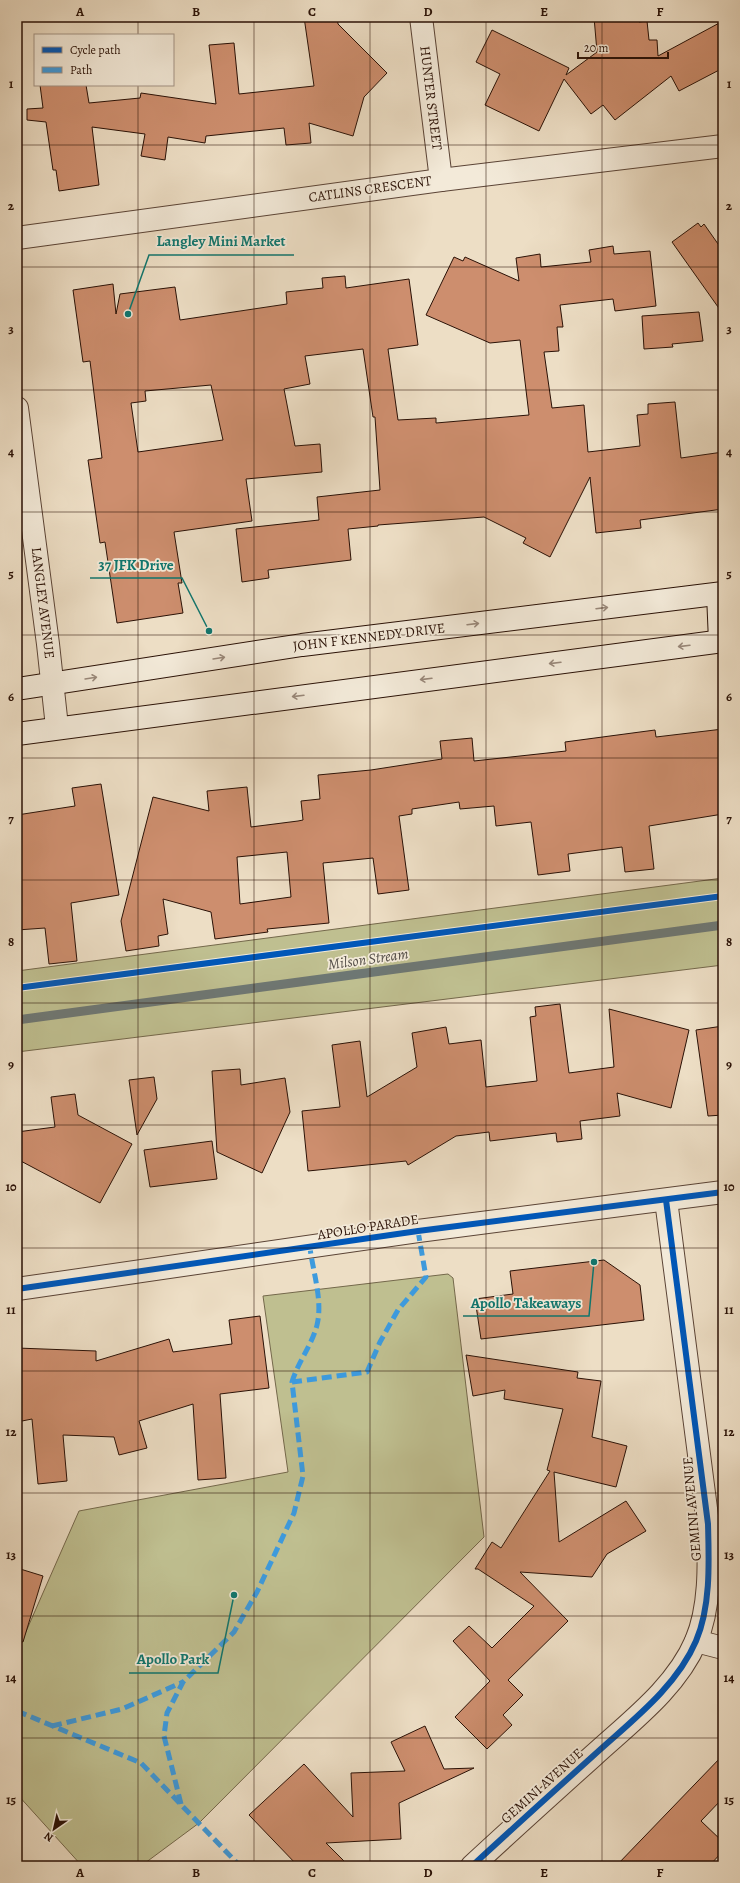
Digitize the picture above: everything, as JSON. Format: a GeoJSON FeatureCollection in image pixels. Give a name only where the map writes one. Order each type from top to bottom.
{"type":"FeatureCollection","features":[{"type":"Feature","properties":{"kind":"street","name":"HUNTER STREET"},"geometry":{"type":"LineString","coordinates":[[421,17],[441,180]]}},
{"type":"Feature","properties":{"kind":"street","name":"CATLINS CRESCENT"},"geometry":{"type":"LineString","coordinates":[[17,238],[441,180],[723,146]]}},
{"type":"Feature","properties":{"kind":"street","name":"LANGLEY AVENUE"},"geometry":{"type":"LineString","coordinates":[[17,408],[57,727]]}},
{"type":"Feature","properties":{"kind":"street","name":"JOHN F KENNEDY DRIVE"},"geometry":{"type":"LineString","coordinates":[[17,689],[302,645],[720,594]]}},
{"type":"Feature","properties":{"kind":"street"},"geometry":{"type":"LineString","coordinates":[[17,734],[57,727],[722,641],[720,594]]}},
{"type":"Feature","properties":{"kind":"street","name":"APOLLO PARADE"},"geometry":{"type":"LineString","coordinates":[[17,1289],[418,1231],[723,1192]]}},
{"type":"Feature","properties":{"kind":"street","name":"GEMINI AVENUE"},"geometry":{"type":"LineString","coordinates":[[472,1866],[648,1706],[676,1675],[696,1641],[705,1604],[709,1576],[708,1524],[666,1200]]}},
{"type":"Feature","properties":{"kind":"street"},"geometry":{"type":"LineString","coordinates":[[696,1641],[723,1648]]}},
{"type":"Feature","properties":{"kind":"green space"},"geometry":{"type":"Polygon","coordinates":[[[723,878],[723,965],[17,1052],[17,971],[723,878]]]}},
{"type":"Feature","properties":{"kind":"green space"},"geometry":{"type":"Polygon","coordinates":[[[448,1274],[453,1278],[484,1537],[199,1823],[141,1866],[82,1866],[17,1794],[17,1652],[79,1511],[288,1472],[263,1296],[448,1274]]]}},
{"type":"Feature","properties":{"kind":"building"},"geometry":{"type":"Polygon","coordinates":[[[304,17],[337,17],[338,24],[387,73],[364,97],[353,136],[309,123],[311,143],[286,145],[284,128],[206,136],[205,143],[168,137],[165,160],[141,156],[145,134],[92,127],[99,185],[59,191],[56,170],[53,170],[46,122],[27,120],[27,109],[43,108],[40,86],[86,86],[89,103],[140,98],[141,93],[216,104],[209,45],[234,43],[239,94],[314,86],[304,17]]]}},
{"type":"Feature","properties":{"kind":"building"},"geometry":{"type":"Polygon","coordinates":[[[594,17],[639,17],[639,22],[647,21],[649,40],[657,40],[658,56],[723,21],[723,68],[679,91],[671,76],[615,120],[603,105],[591,114],[564,79],[539,131],[485,105],[500,74],[476,62],[492,30],[569,68],[566,75],[597,52],[594,17]]]}},
{"type":"Feature","properties":{"kind":"building"},"geometry":{"type":"Polygon","coordinates":[[[698,223],[701,227],[704,224],[723,251],[723,314],[672,242],[698,223]]]}},
{"type":"Feature","properties":{"kind":"building"},"geometry":{"type":"Polygon","coordinates":[[[613,246],[614,254],[650,251],[656,306],[615,311],[613,299],[560,305],[563,327],[557,327],[559,351],[544,352],[552,408],[584,405],[588,452],[640,446],[637,415],[648,414],[648,404],[675,402],[681,458],[723,452],[723,509],[640,520],[641,528],[596,533],[590,477],[550,557],[523,543],[526,538],[484,517],[378,525],[348,529],[351,560],[268,570],[269,578],[242,582],[236,529],[319,520],[317,497],[380,490],[375,417],[373,417],[363,349],[305,356],[310,384],[284,389],[295,446],[320,444],[322,472],[246,479],[252,521],[174,532],[182,583],[178,583],[183,613],[117,623],[105,542],[100,543],[88,460],[102,458],[90,361],[83,362],[73,290],[113,284],[116,314],[120,294],[175,287],[180,320],[287,304],[286,292],[323,288],[322,278],[345,276],[346,288],[409,279],[418,345],[388,349],[398,420],[436,418],[436,423],[529,415],[520,340],[490,343],[426,315],[454,257],[463,261],[465,257],[519,281],[516,258],[540,254],[541,267],[591,262],[589,250],[613,246]],[[211,385],[145,391],[146,401],[131,403],[138,452],[223,440],[211,385]]]}},
{"type":"Feature","properties":{"kind":"building"},"geometry":{"type":"Polygon","coordinates":[[[699,312],[703,341],[672,344],[673,347],[644,349],[642,316],[699,312]]]}},
{"type":"Feature","properties":{"kind":"building"},"geometry":{"type":"Polygon","coordinates":[[[723,729],[723,814],[649,826],[654,869],[625,872],[622,847],[568,854],[570,871],[538,875],[531,822],[496,826],[494,806],[460,809],[459,802],[412,809],[412,814],[399,816],[409,890],[378,894],[373,858],[323,863],[329,923],[267,929],[268,932],[215,939],[211,912],[163,899],[168,934],[158,936],[159,946],[126,951],[121,921],[153,797],[209,811],[207,791],[247,787],[251,827],[303,820],[301,801],[320,799],[318,775],[371,770],[442,759],[440,741],[472,738],[474,761],[566,751],[565,742],[655,730],[656,737],[723,729]],[[287,852],[237,857],[240,904],[291,897],[287,852]]]}},
{"type":"Feature","properties":{"kind":"building"},"geometry":{"type":"Polygon","coordinates":[[[101,784],[119,895],[71,903],[77,961],[49,964],[45,928],[17,930],[17,815],[75,806],[72,788],[101,784]]]}},
{"type":"Feature","properties":{"kind":"building"},"geometry":{"type":"Polygon","coordinates":[[[560,1004],[569,1073],[614,1067],[609,1009],[689,1030],[671,1108],[617,1093],[620,1116],[580,1121],[582,1139],[557,1142],[556,1133],[490,1141],[489,1132],[456,1136],[408,1165],[406,1161],[308,1171],[302,1111],[340,1107],[332,1045],[360,1041],[367,1097],[417,1067],[412,1033],[446,1027],[449,1044],[481,1040],[486,1087],[537,1081],[530,1017],[536,1016],[535,1007],[560,1004]]]}},
{"type":"Feature","properties":{"kind":"building"},"geometry":{"type":"Polygon","coordinates":[[[723,1026],[723,1115],[708,1116],[696,1030],[723,1026]]]}},
{"type":"Feature","properties":{"kind":"building"},"geometry":{"type":"Polygon","coordinates":[[[240,1069],[241,1085],[285,1078],[290,1112],[262,1173],[217,1152],[212,1071],[240,1069]]]}},
{"type":"Feature","properties":{"kind":"building"},"geometry":{"type":"Polygon","coordinates":[[[154,1077],[157,1099],[137,1135],[129,1080],[154,1077]]]}},
{"type":"Feature","properties":{"kind":"building"},"geometry":{"type":"Polygon","coordinates":[[[75,1094],[78,1115],[132,1144],[100,1203],[17,1159],[17,1132],[55,1127],[51,1097],[75,1094]]]}},
{"type":"Feature","properties":{"kind":"building"},"geometry":{"type":"Polygon","coordinates":[[[212,1141],[217,1179],[150,1187],[144,1150],[212,1141]]]}},
{"type":"Feature","properties":{"kind":"building"},"geometry":{"type":"Polygon","coordinates":[[[604,1260],[640,1285],[644,1320],[481,1339],[475,1299],[513,1294],[510,1271],[604,1260]]]}},
{"type":"Feature","properties":{"kind":"building"},"geometry":{"type":"Polygon","coordinates":[[[260,1316],[269,1388],[220,1394],[226,1478],[198,1480],[193,1404],[139,1421],[147,1448],[119,1455],[114,1437],[63,1435],[67,1481],[38,1484],[32,1419],[17,1422],[17,1348],[96,1351],[96,1361],[169,1339],[173,1352],[232,1344],[229,1320],[260,1316]]]}},
{"type":"Feature","properties":{"kind":"building"},"geometry":{"type":"Polygon","coordinates":[[[466,1355],[578,1372],[577,1378],[601,1381],[592,1437],[627,1446],[616,1487],[554,1472],[559,1542],[626,1501],[646,1531],[607,1554],[592,1577],[520,1572],[568,1621],[508,1680],[523,1695],[503,1715],[512,1725],[487,1749],[455,1717],[490,1681],[453,1641],[469,1626],[492,1648],[534,1606],[478,1569],[475,1569],[492,1542],[501,1548],[550,1471],[547,1470],[563,1409],[504,1399],[505,1390],[473,1396],[466,1355]]]}},
{"type":"Feature","properties":{"kind":"building"},"geometry":{"type":"Polygon","coordinates":[[[17,1568],[43,1576],[23,1642],[17,1641],[17,1568]]]}},
{"type":"Feature","properties":{"kind":"building"},"geometry":{"type":"Polygon","coordinates":[[[425,1726],[444,1769],[474,1768],[399,1803],[401,1839],[326,1843],[349,1866],[298,1866],[249,1815],[304,1764],[353,1817],[351,1773],[405,1771],[391,1742],[425,1726]]]}},
{"type":"Feature","properties":{"kind":"building"},"geometry":{"type":"Polygon","coordinates":[[[723,1755],[723,1798],[701,1821],[723,1842],[723,1851],[709,1866],[616,1866],[723,1755]]]}},
{"type":"Feature","properties":{"kind":"waterway","name":"Milson Stream"},"geometry":{"type":"LineString","coordinates":[[17,1020],[723,925]]}},
{"type":"Feature","properties":{"kind":"marked path"},"geometry":{"type":"LineString","coordinates":[[292,1382],[367,1372],[380,1342],[398,1310],[426,1277],[418,1231]]}},
{"type":"Feature","properties":{"kind":"marked path"},"geometry":{"type":"LineString","coordinates":[[181,1804],[164,1736],[167,1713],[183,1682],[234,1632],[257,1592],[294,1513],[303,1476],[292,1382],[315,1332],[319,1316],[317,1286],[310,1248]]}},
{"type":"Feature","properties":{"kind":"marked path"},"geometry":{"type":"LineString","coordinates":[[52,1726],[122,1709],[183,1682]]}},
{"type":"Feature","properties":{"kind":"marked path"},"geometry":{"type":"LineString","coordinates":[[17,1711],[141,1763],[240,1866]]}},
{"type":"Feature","properties":{"kind":"cycle path"},"geometry":{"type":"LineString","coordinates":[[17,988],[723,896]]}},
{"type":"Feature","properties":{"kind":"cycle path"},"geometry":{"type":"LineString","coordinates":[[17,1289],[418,1231],[723,1192]]}},
{"type":"Feature","properties":{"kind":"cycle path"},"geometry":{"type":"LineString","coordinates":[[472,1866],[651,1703],[677,1674],[696,1641],[701,1627],[707,1598],[709,1553],[708,1524],[666,1200]]}},
{"type":"Feature","properties":{"kind":"place","name":"Langley Mini Market"},"geometry":{"type":"Point","coordinates":[128,314]}},
{"type":"Feature","properties":{"kind":"place","name":"37 JFK Drive"},"geometry":{"type":"Point","coordinates":[209,631]}},
{"type":"Feature","properties":{"kind":"place","name":"Apollo Takeaways"},"geometry":{"type":"Point","coordinates":[594,1262]}},
{"type":"Feature","properties":{"kind":"place","name":"Apollo Park"},"geometry":{"type":"Point","coordinates":[234,1595]}}]}
